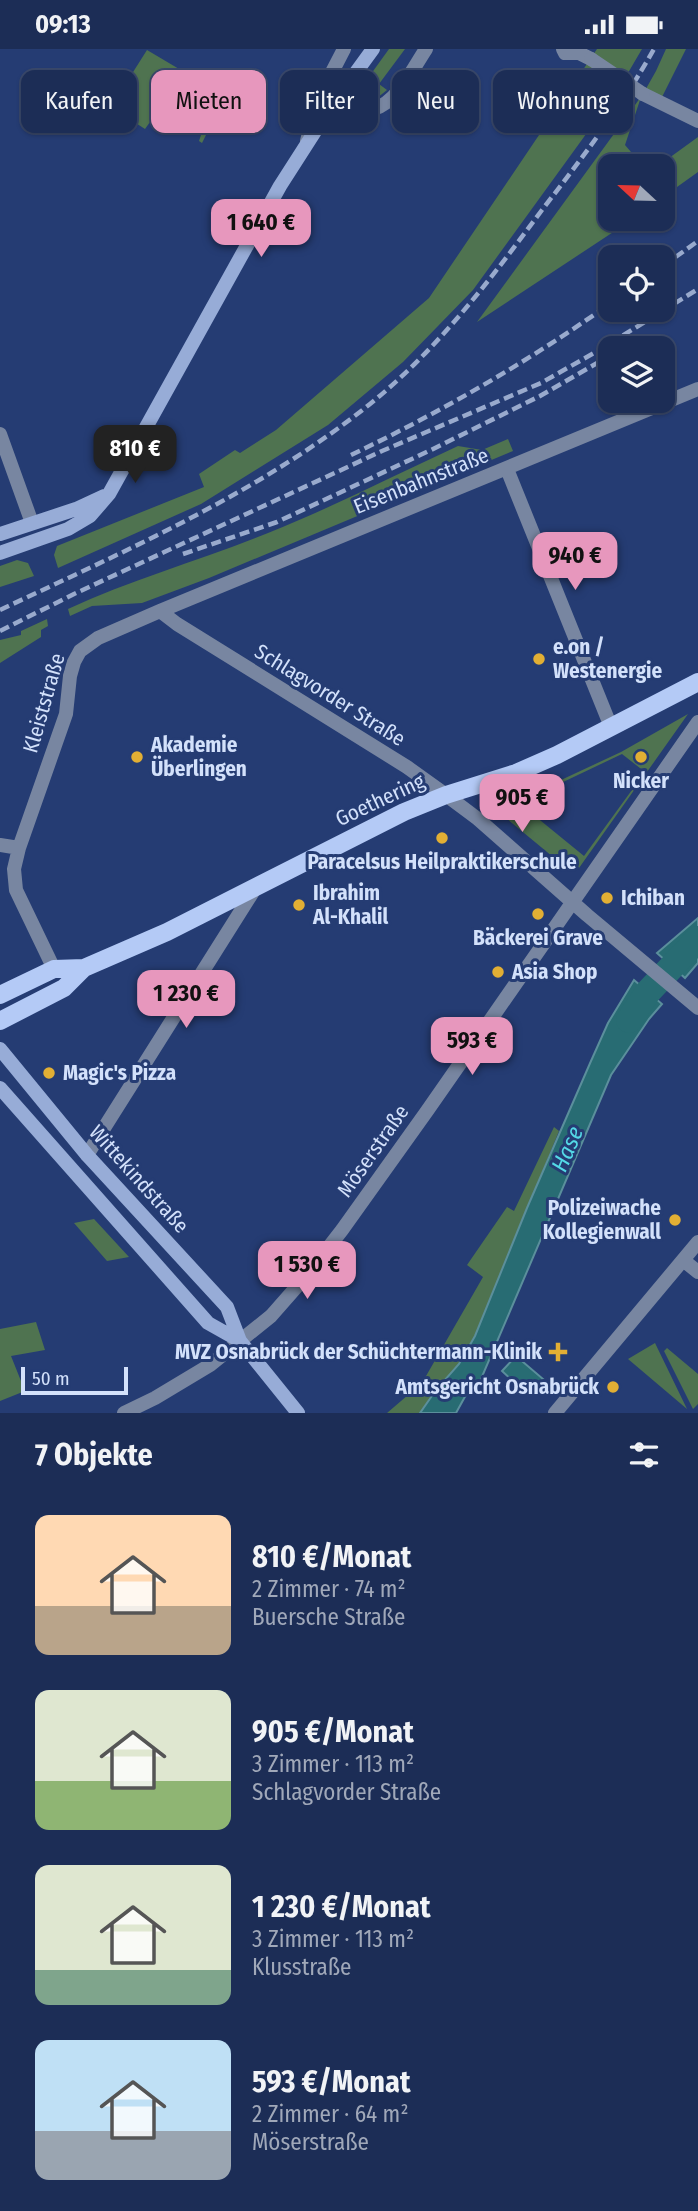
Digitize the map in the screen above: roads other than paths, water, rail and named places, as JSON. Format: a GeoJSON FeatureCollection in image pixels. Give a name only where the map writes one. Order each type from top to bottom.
{"type":"FeatureCollection","features":[{"type":"Feature","properties":{"kind":"main road","name":"Goethering"},"geometry":{"type":"LineString","coordinates":[[0,1021],[64,988],[85,968],[167,932],[404,812],[446,795],[516,773],[557,755],[698,682]]}},
{"type":"Feature","properties":{"kind":"main road","name":"Goethering"},"geometry":{"type":"LineString","coordinates":[[0,995],[54,969],[85,968]]}},
{"type":"Feature","properties":{"kind":"street"},"geometry":{"type":"LineString","coordinates":[[306,144],[316,103],[344,49]]}},
{"type":"Feature","properties":{"kind":"street"},"geometry":{"type":"LineString","coordinates":[[358,70],[373,49]]}},
{"type":"Feature","properties":{"kind":"street"},"geometry":{"type":"LineString","coordinates":[[378,108],[392,98],[426,49]]}},
{"type":"Feature","properties":{"kind":"street"},"geometry":{"type":"LineString","coordinates":[[563,49],[565,53],[579,53],[591,59],[643,94],[698,121]]}},
{"type":"Feature","properties":{"kind":"street"},"geometry":{"type":"LineString","coordinates":[[0,553],[68,529],[90,516],[109,494],[276,193],[314,133]]}},
{"type":"Feature","properties":{"kind":"street","name":"Eisenbahnstraße"},"geometry":{"type":"LineString","coordinates":[[160,611],[698,389]]}},
{"type":"Feature","properties":{"kind":"street"},"geometry":{"type":"LineString","coordinates":[[0,434],[32,523]]}},
{"type":"Feature","properties":{"kind":"street"},"geometry":{"type":"LineString","coordinates":[[507,469],[611,727]]}},
{"type":"Feature","properties":{"kind":"street"},"geometry":{"type":"LineString","coordinates":[[0,534],[76,509],[109,494]]}},
{"type":"Feature","properties":{"kind":"street","name":"Schlagvorder Straße"},"geometry":{"type":"LineString","coordinates":[[160,611],[407,767],[446,795],[478,819],[698,1009]]}},
{"type":"Feature","properties":{"kind":"street","name":"Kleiststraße"},"geometry":{"type":"LineString","coordinates":[[54,969],[16,890],[14,869],[66,714],[74,662],[80,650],[98,638],[160,611]]}},
{"type":"Feature","properties":{"kind":"street","name":"Möserstraße"},"geometry":{"type":"LineString","coordinates":[[124,1413],[200,1372],[271,1316],[342,1230],[698,722]]}},
{"type":"Feature","properties":{"kind":"street"},"geometry":{"type":"LineString","coordinates":[[0,845],[19,848]]}},
{"type":"Feature","properties":{"kind":"street"},"geometry":{"type":"LineString","coordinates":[[87,1155],[256,887]]}},
{"type":"Feature","properties":{"kind":"street","name":"Wittekindstraße"},"geometry":{"type":"LineString","coordinates":[[0,1049],[87,1155],[227,1307],[240,1341],[298,1413]]}},
{"type":"Feature","properties":{"kind":"street","name":"Wittekindstraße"},"geometry":{"type":"LineString","coordinates":[[0,1088],[208,1323],[240,1341]]}},
{"type":"Feature","properties":{"kind":"street"},"geometry":{"type":"LineString","coordinates":[[555,1413],[698,1242]]}},
{"type":"Feature","properties":{"kind":"street"},"geometry":{"type":"LineString","coordinates":[[683,1260],[698,1272]]}},
{"type":"Feature","properties":{"kind":"water"},"geometry":{"type":"Polygon","coordinates":[[[698,918],[698,963],[685,978],[657,953],[698,918]]]}},
{"type":"Feature","properties":{"kind":"water"},"geometry":{"type":"Polygon","coordinates":[[[634,980],[662,1004],[611,1075],[478,1386],[472,1384],[456,1413],[420,1413],[459,1364],[475,1336],[591,1061],[608,1023],[634,980]]]}},
{"type":"Feature","properties":{"kind":"water"},"geometry":{"type":"Polygon","coordinates":[[[516,1356],[543,1379],[528,1395],[502,1371],[516,1356]]]}},
{"type":"Feature","properties":{"kind":"waterway","name":"Hase"},"geometry":{"type":"LineString","coordinates":[[629,1020],[648,992],[698,939]]}},
{"type":"Feature","properties":{"kind":"railway"},"geometry":{"type":"LineString","coordinates":[[0,610],[144,542],[238,492],[327,436],[395,383],[441,337],[503,262],[601,131],[654,49]]}},
{"type":"Feature","properties":{"kind":"railway"},"geometry":{"type":"LineString","coordinates":[[675,257],[698,241]]}},
{"type":"Feature","properties":{"kind":"railway"},"geometry":{"type":"LineString","coordinates":[[0,631],[382,451],[541,383],[698,289]]}},
{"type":"Feature","properties":{"kind":"railway"},"geometry":{"type":"LineString","coordinates":[[351,455],[484,385],[598,312]]}},
{"type":"Feature","properties":{"kind":"railway"},"geometry":{"type":"LineString","coordinates":[[183,554],[277,522],[540,396],[598,363]]}},
{"type":"Feature","properties":{"kind":"place","name":"e.on / Westenergie"},"geometry":{"type":"Point","coordinates":[539,659]}},
{"type":"Feature","properties":{"kind":"place","name":"Akademie Überlingen"},"geometry":{"type":"Point","coordinates":[137,757]}},
{"type":"Feature","properties":{"kind":"place","name":"Nicker"},"geometry":{"type":"Point","coordinates":[641,757]}},
{"type":"Feature","properties":{"kind":"place","name":"Paracelsus Heilpraktikerschule"},"geometry":{"type":"Point","coordinates":[442,838]}},
{"type":"Feature","properties":{"kind":"place","name":"Ichiban"},"geometry":{"type":"Point","coordinates":[607,898]}},
{"type":"Feature","properties":{"kind":"place","name":"Ibrahim Al-Khalil"},"geometry":{"type":"Point","coordinates":[299,905]}},
{"type":"Feature","properties":{"kind":"place","name":"Bäckerei Grave"},"geometry":{"type":"Point","coordinates":[538,914]}},
{"type":"Feature","properties":{"kind":"place","name":"Asia Shop"},"geometry":{"type":"Point","coordinates":[498,972]}},
{"type":"Feature","properties":{"kind":"place","name":"Magic's Pizza"},"geometry":{"type":"Point","coordinates":[49,1073]}},
{"type":"Feature","properties":{"kind":"place","name":"Polizeiwache Kollegienwall"},"geometry":{"type":"Point","coordinates":[675,1220]}},
{"type":"Feature","properties":{"kind":"place","name":"MVZ Osnabrück der Schüchtermann-Klinik"},"geometry":{"type":"Point","coordinates":[558,1352]}},
{"type":"Feature","properties":{"kind":"place","name":"Amtsgericht Osnabrück"},"geometry":{"type":"Point","coordinates":[613,1387]}}]}
